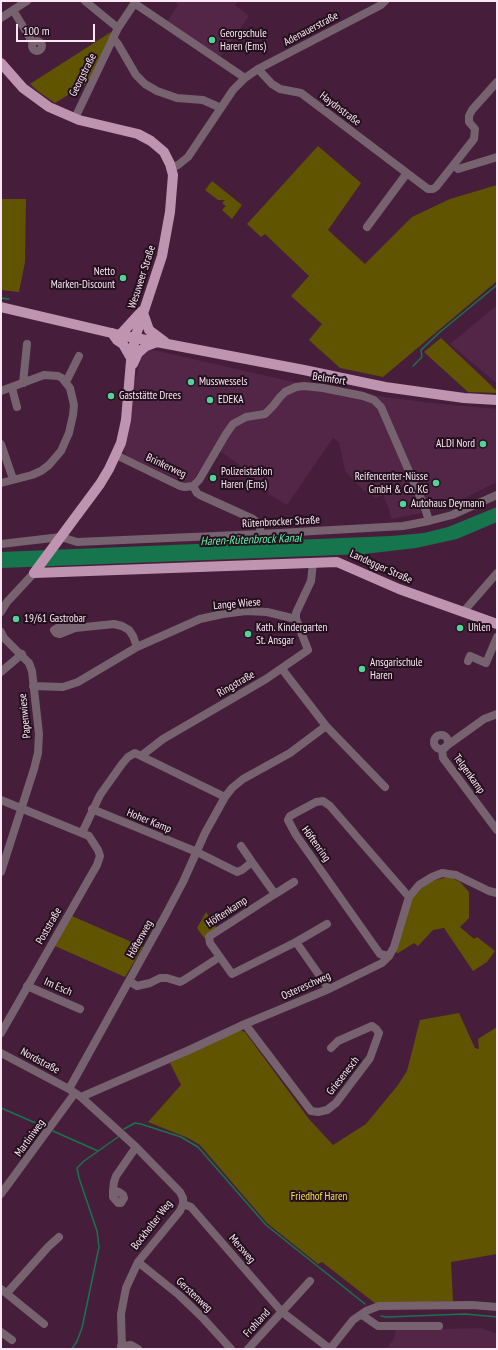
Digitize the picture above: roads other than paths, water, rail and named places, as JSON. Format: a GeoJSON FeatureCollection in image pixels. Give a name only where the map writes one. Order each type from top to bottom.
{"type":"FeatureCollection","features":[{"type":"Feature","properties":{"kind":"main road","name":"Wesuweer Straße"},"geometry":{"type":"LineString","coordinates":[[1,63],[23,88],[49,107],[75,118],[138,134],[151,141],[164,152],[173,175],[170,212],[162,256],[135,338],[131,358],[124,432],[121,443],[100,484],[36,571]]}},
{"type":"Feature","properties":{"kind":"main road"},"geometry":{"type":"LineString","coordinates":[[1,307],[135,338],[385,387],[464,398],[497,400]]}},
{"type":"Feature","properties":{"kind":"main road"},"geometry":{"type":"LineString","coordinates":[[116,334],[144,310],[149,330],[159,336],[162,343]]}},
{"type":"Feature","properties":{"kind":"main road"},"geometry":{"type":"LineString","coordinates":[[116,334],[118,340],[123,344],[131,358]]}},
{"type":"Feature","properties":{"kind":"main road"},"geometry":{"type":"LineString","coordinates":[[130,373],[138,353],[146,346],[162,343]]}},
{"type":"Feature","properties":{"kind":"main road","name":"Landegger Straße"},"geometry":{"type":"LineString","coordinates":[[36,571],[337,562],[343,563],[399,589],[497,624]]}},
{"type":"Feature","properties":{"kind":"street"},"geometry":{"type":"LineString","coordinates":[[1,18],[27,1]]}},
{"type":"Feature","properties":{"kind":"street"},"geometry":{"type":"LineString","coordinates":[[85,1],[118,28]]}},
{"type":"Feature","properties":{"kind":"street","name":"Adenauerstraße"},"geometry":{"type":"LineString","coordinates":[[171,168],[178,165],[188,157],[233,90],[245,78],[258,69],[381,5],[385,1]]}},
{"type":"Feature","properties":{"kind":"street"},"geometry":{"type":"LineString","coordinates":[[135,2],[245,78]]}},
{"type":"Feature","properties":{"kind":"street","name":"Georgstraße"},"geometry":{"type":"LineString","coordinates":[[75,118],[118,28],[135,2]]}},
{"type":"Feature","properties":{"kind":"street"},"geometry":{"type":"LineString","coordinates":[[13,10],[33,43]]}},
{"type":"Feature","properties":{"kind":"street"},"geometry":{"type":"LineString","coordinates":[[113,38],[136,75],[145,84],[156,91],[177,98],[203,100],[221,108]]}},
{"type":"Feature","properties":{"kind":"street","name":"Haydnstraße"},"geometry":{"type":"LineString","coordinates":[[258,69],[272,84],[280,89],[301,93],[428,189],[433,189],[436,187],[474,140],[475,130],[468,122],[468,116],[497,82]]}},
{"type":"Feature","properties":{"kind":"street"},"geometry":{"type":"LineString","coordinates":[[454,165],[458,169],[497,157]]}},
{"type":"Feature","properties":{"kind":"street"},"geometry":{"type":"LineString","coordinates":[[367,227],[407,173]]}},
{"type":"Feature","properties":{"kind":"street"},"geometry":{"type":"LineString","coordinates":[[23,383],[27,344]]}},
{"type":"Feature","properties":{"kind":"street"},"geometry":{"type":"LineString","coordinates":[[66,382],[79,356]]}},
{"type":"Feature","properties":{"kind":"street"},"geometry":{"type":"LineString","coordinates":[[1,391],[44,375],[58,376],[66,382],[70,388],[73,396],[74,410],[69,433],[61,451],[49,465],[32,475],[1,483]]}},
{"type":"Feature","properties":{"kind":"street","name":"Belmfort"},"geometry":{"type":"LineString","coordinates":[[193,486],[199,480],[233,424],[246,417],[265,414],[285,392],[296,387],[304,386],[323,388],[363,396],[374,400],[381,407],[425,508],[429,521]]}},
{"type":"Feature","properties":{"kind":"street"},"geometry":{"type":"LineString","coordinates":[[12,388],[17,406]]}},
{"type":"Feature","properties":{"kind":"street"},"geometry":{"type":"LineString","coordinates":[[1,444],[12,479]]}},
{"type":"Feature","properties":{"kind":"street","name":"Brinkerweg"},"geometry":{"type":"LineString","coordinates":[[116,455],[180,486],[193,486],[200,495],[257,521],[261,529],[261,534]]}},
{"type":"Feature","properties":{"kind":"street","name":"Rütenbrocker Straße"},"geometry":{"type":"LineString","coordinates":[[61,537],[77,542],[403,526],[452,515],[497,495]]}},
{"type":"Feature","properties":{"kind":"street"},"geometry":{"type":"LineString","coordinates":[[1,544],[61,537]]}},
{"type":"Feature","properties":{"kind":"street"},"geometry":{"type":"LineString","coordinates":[[296,619],[296,613],[311,581],[313,563]]}},
{"type":"Feature","properties":{"kind":"street"},"geometry":{"type":"LineString","coordinates":[[1,612],[7,602],[36,571]]}},
{"type":"Feature","properties":{"kind":"street"},"geometry":{"type":"LineString","coordinates":[[464,611],[497,574]]}},
{"type":"Feature","properties":{"kind":"street","name":"Lange Wiese"},"geometry":{"type":"LineString","coordinates":[[34,686],[63,687],[78,682],[137,647],[200,619],[246,611],[267,612],[296,619]]}},
{"type":"Feature","properties":{"kind":"street","name":"Ringstraße"},"geometry":{"type":"LineString","coordinates":[[82,833],[92,809],[100,795],[122,764],[132,754],[138,754],[141,756],[163,739],[266,679],[308,650],[296,619]]}},
{"type":"Feature","properties":{"kind":"street"},"geometry":{"type":"LineString","coordinates":[[74,628],[114,624],[122,626],[129,630],[137,647]]}},
{"type":"Feature","properties":{"kind":"street","name":"Papenwiese"},"geometry":{"type":"LineString","coordinates":[[1,632],[30,663],[34,686],[39,744],[34,769],[1,872]]}},
{"type":"Feature","properties":{"kind":"street"},"geometry":{"type":"LineString","coordinates":[[468,661],[470,656],[486,663],[497,637]]}},
{"type":"Feature","properties":{"kind":"street"},"geometry":{"type":"LineString","coordinates":[[1,672],[22,654]]}},
{"type":"Feature","properties":{"kind":"street"},"geometry":{"type":"LineString","coordinates":[[282,669],[326,726],[384,787]]}},
{"type":"Feature","properties":{"kind":"street","name":"Telgenkamp"},"geometry":{"type":"LineString","coordinates":[[497,714],[484,719],[444,748],[443,758],[497,830]]}},
{"type":"Feature","properties":{"kind":"street"},"geometry":{"type":"LineString","coordinates":[[141,756],[225,797],[232,788],[243,779],[290,753],[326,726]]}},
{"type":"Feature","properties":{"kind":"street","name":"Höftenweg"},"geometry":{"type":"LineString","coordinates":[[75,1093],[129,981],[183,882],[205,834],[225,797]]}},
{"type":"Feature","properties":{"kind":"street"},"geometry":{"type":"LineString","coordinates":[[1,800],[82,833]]}},
{"type":"Feature","properties":{"kind":"street","name":"Höftenring"},"geometry":{"type":"LineString","coordinates":[[389,956],[380,954],[296,835],[288,820],[290,816],[316,802],[323,801],[330,806],[409,897]]}},
{"type":"Feature","properties":{"kind":"street","name":"Hoher Kamp"},"geometry":{"type":"LineString","coordinates":[[92,809],[197,852]]}},
{"type":"Feature","properties":{"kind":"street","name":"Poststraße"},"geometry":{"type":"LineString","coordinates":[[1,1033],[99,861],[100,856],[92,839],[82,833]]}},
{"type":"Feature","properties":{"kind":"street"},"geometry":{"type":"LineString","coordinates":[[241,846],[275,894]]}},
{"type":"Feature","properties":{"kind":"street"},"geometry":{"type":"LineString","coordinates":[[197,852],[237,872],[252,862]]}},
{"type":"Feature","properties":{"kind":"street"},"geometry":{"type":"LineString","coordinates":[[389,956],[394,947],[409,897],[419,885],[432,877],[442,873],[456,875],[489,891],[497,893]]}},
{"type":"Feature","properties":{"kind":"street","name":"Höftenkamp"},"geometry":{"type":"LineString","coordinates":[[294,882],[214,932],[210,936],[209,940],[232,974],[296,942],[326,924]]}},
{"type":"Feature","properties":{"kind":"street"},"geometry":{"type":"LineString","coordinates":[[296,942],[329,989]]}},
{"type":"Feature","properties":{"kind":"street","name":"Ostereschweg"},"geometry":{"type":"LineString","coordinates":[[75,1093],[186,1051],[245,1024],[329,989],[382,963],[389,956]]}},
{"type":"Feature","properties":{"kind":"street"},"geometry":{"type":"LineString","coordinates":[[129,981],[137,986],[150,984],[160,978],[167,978],[180,982],[215,960]]}},
{"type":"Feature","properties":{"kind":"street","name":"Im Esch"},"geometry":{"type":"LineString","coordinates":[[27,986],[80,1009]]}},
{"type":"Feature","properties":{"kind":"street","name":"Griesenesch"},"geometry":{"type":"LineString","coordinates":[[245,1024],[311,1111],[318,1112],[327,1110],[336,1103],[370,1058],[379,1033],[372,1026],[338,1041],[331,1048]]}},
{"type":"Feature","properties":{"kind":"street","name":"Nordstraße"},"geometry":{"type":"LineString","coordinates":[[1,1053],[75,1093]]}},
{"type":"Feature","properties":{"kind":"street","name":"Martiniweg"},"geometry":{"type":"LineString","coordinates":[[1,1194],[45,1136],[75,1093]]}},
{"type":"Feature","properties":{"kind":"street","name":"Bockholter Weg"},"geometry":{"type":"LineString","coordinates":[[75,1093],[136,1147],[180,1192],[183,1198],[183,1204],[180,1211],[138,1262],[126,1288],[121,1314],[122,1348]]}},
{"type":"Feature","properties":{"kind":"street"},"geometry":{"type":"LineString","coordinates":[[112,1190],[116,1176],[136,1147]]}},
{"type":"Feature","properties":{"kind":"street","name":"Mersweg"},"geometry":{"type":"LineString","coordinates":[[183,1204],[191,1207],[282,1312],[330,1349],[353,1320],[372,1308],[379,1306],[472,1305],[497,1307]]}},
{"type":"Feature","properties":{"kind":"street"},"geometry":{"type":"LineString","coordinates":[[44,1324],[4,1291],[59,1237]]}},
{"type":"Feature","properties":{"kind":"street","name":"Gerstenweg"},"geometry":{"type":"LineString","coordinates":[[138,1262],[179,1295],[202,1317],[231,1349]]}},
{"type":"Feature","properties":{"kind":"street"},"geometry":{"type":"LineString","coordinates":[[282,1312],[310,1281]]}},
{"type":"Feature","properties":{"kind":"street","name":"Frohland"},"geometry":{"type":"LineString","coordinates":[[248,1349],[282,1312]]}},
{"type":"Feature","properties":{"kind":"street"},"geometry":{"type":"LineString","coordinates":[[362,1315],[378,1326],[439,1326]]}},
{"type":"Feature","properties":{"kind":"street"},"geometry":{"type":"LineString","coordinates":[[1,1332],[12,1340]]}},
{"type":"Feature","properties":{"kind":"street"},"geometry":{"type":"LineString","coordinates":[[122,1348],[131,1345],[138,1349]]}},
{"type":"Feature","properties":{"kind":"waterway"},"geometry":{"type":"LineString","coordinates":[[413,366],[422,357],[421,350],[440,332],[497,285]]}},
{"type":"Feature","properties":{"kind":"waterway"},"geometry":{"type":"LineString","coordinates":[[1,298],[9,299]]}},
{"type":"Feature","properties":{"kind":"waterway"},"geometry":{"type":"LineString","coordinates":[[1,1108],[45,1127]]}},
{"type":"Feature","properties":{"kind":"waterway"},"geometry":{"type":"LineString","coordinates":[[124,1129],[135,1123],[141,1124],[181,1137],[198,1147],[266,1225],[365,1304]]}},
{"type":"Feature","properties":{"kind":"waterway"},"geometry":{"type":"LineString","coordinates":[[53,1131],[98,1151]]}},
{"type":"Feature","properties":{"kind":"waterway"},"geometry":{"type":"LineString","coordinates":[[72,1349],[82,1328],[99,1247],[97,1231],[77,1168],[84,1161],[118,1137]]}},
{"type":"Feature","properties":{"kind":"waterway"},"geometry":{"type":"LineString","coordinates":[[381,1316],[465,1314],[497,1317]]}},
{"type":"Feature","properties":{"kind":"place","name":"Georgschule Haren (Ems)"},"geometry":{"type":"Point","coordinates":[212,40]}},
{"type":"Feature","properties":{"kind":"place","name":"Netto Marken-Discount"},"geometry":{"type":"Point","coordinates":[123,278]}},
{"type":"Feature","properties":{"kind":"place","name":"Musswessels"},"geometry":{"type":"Point","coordinates":[191,382]}},
{"type":"Feature","properties":{"kind":"place","name":"Gaststätte Drees"},"geometry":{"type":"Point","coordinates":[111,396]}},
{"type":"Feature","properties":{"kind":"place","name":"EDEKA"},"geometry":{"type":"Point","coordinates":[210,400]}},
{"type":"Feature","properties":{"kind":"place","name":"ALDI Nord"},"geometry":{"type":"Point","coordinates":[483,444]}},
{"type":"Feature","properties":{"kind":"place","name":"Polizeistation Haren (Ems)"},"geometry":{"type":"Point","coordinates":[213,478]}},
{"type":"Feature","properties":{"kind":"place","name":"Reifencenter-Nüsse GmbH & Co. KG"},"geometry":{"type":"Point","coordinates":[436,483]}},
{"type":"Feature","properties":{"kind":"place","name":"Autohaus Deymann"},"geometry":{"type":"Point","coordinates":[403,504]}},
{"type":"Feature","properties":{"kind":"place","name":"19/61 Gastrobar"},"geometry":{"type":"Point","coordinates":[16,619]}},
{"type":"Feature","properties":{"kind":"place","name":"Uhlen"},"geometry":{"type":"Point","coordinates":[460,628]}},
{"type":"Feature","properties":{"kind":"place","name":"Kath. Kindergarten St. Ansgar"},"geometry":{"type":"Point","coordinates":[248,634]}},
{"type":"Feature","properties":{"kind":"place","name":"Ansgarischule Haren"},"geometry":{"type":"Point","coordinates":[362,669]}},
{"type":"Feature","properties":{"kind":"water label","name":"Haren-Rütenbrock Kanal"},"geometry":{"type":"Point","coordinates":[251,540]}},
{"type":"Feature","properties":{"kind":"park label","name":"Friedhof Haren"},"geometry":{"type":"Point","coordinates":[319,1197]}}]}
